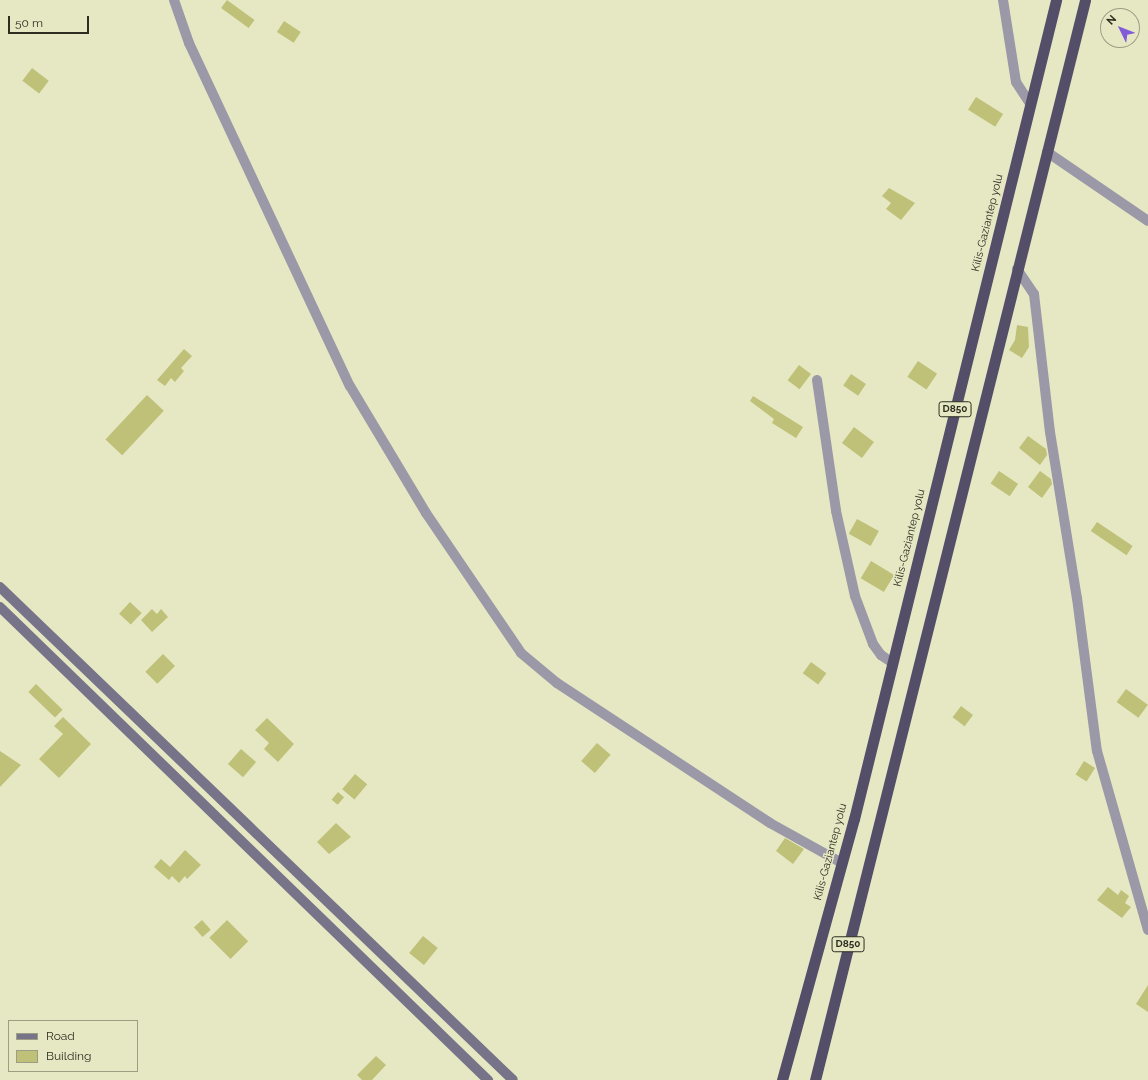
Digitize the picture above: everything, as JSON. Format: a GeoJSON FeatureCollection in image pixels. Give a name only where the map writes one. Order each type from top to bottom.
{"type":"FeatureCollection","features":[{"type":"Feature","properties":{"kind":"highway","name":"Kilis-Gaziantep yolu"},"geometry":{"type":"LineString","coordinates":[[782,1080],[842,863],[893,663],[1056,0]]}},
{"type":"Feature","properties":{"kind":"highway","name":"D850"},"geometry":{"type":"LineString","coordinates":[[815,1080],[1085,0]]}},
{"type":"Feature","properties":{"kind":"main road"},"geometry":{"type":"LineString","coordinates":[[0,587],[513,1080]]}},
{"type":"Feature","properties":{"kind":"main road"},"geometry":{"type":"LineString","coordinates":[[0,607],[488,1080]]}},
{"type":"Feature","properties":{"kind":"street"},"geometry":{"type":"LineString","coordinates":[[174,0],[189,43],[350,386],[431,520],[521,652],[557,682],[770,823],[842,863]]}},
{"type":"Feature","properties":{"kind":"street"},"geometry":{"type":"LineString","coordinates":[[1003,0],[1016,82],[1031,105]]}},
{"type":"Feature","properties":{"kind":"street"},"geometry":{"type":"LineString","coordinates":[[1047,152],[1148,220]]}},
{"type":"Feature","properties":{"kind":"street"},"geometry":{"type":"LineString","coordinates":[[1017,269],[1034,294],[1050,432],[1077,598],[1097,751],[1148,930]]}},
{"type":"Feature","properties":{"kind":"street"},"geometry":{"type":"LineString","coordinates":[[817,380],[836,511],[856,596],[873,644],[881,655],[893,663]]}},
{"type":"Feature","properties":{"kind":"building"},"geometry":{"type":"Polygon","coordinates":[[[227,0],[255,20],[249,28],[221,8],[227,0]]]}},
{"type":"Feature","properties":{"kind":"building"},"geometry":{"type":"Polygon","coordinates":[[[284,21],[301,32],[294,43],[277,32],[284,21]]]}},
{"type":"Feature","properties":{"kind":"building"},"geometry":{"type":"Polygon","coordinates":[[[32,68],[49,81],[39,93],[22,81],[32,68]]]}},
{"type":"Feature","properties":{"kind":"building"},"geometry":{"type":"Polygon","coordinates":[[[976,97],[1003,114],[995,127],[968,110],[976,97]]]}},
{"type":"Feature","properties":{"kind":"building"},"geometry":{"type":"Polygon","coordinates":[[[889,188],[915,203],[901,220],[886,209],[891,203],[882,196],[889,188]]]}},
{"type":"Feature","properties":{"kind":"building"},"geometry":{"type":"Polygon","coordinates":[[[1017,325],[1028,327],[1029,347],[1022,358],[1009,350],[1015,340],[1017,325]]]}},
{"type":"Feature","properties":{"kind":"building"},"geometry":{"type":"Polygon","coordinates":[[[184,349],[192,356],[181,368],[184,371],[175,382],[171,378],[165,386],[157,380],[184,349]]]}},
{"type":"Feature","properties":{"kind":"building"},"geometry":{"type":"Polygon","coordinates":[[[918,361],[937,374],[926,390],[907,377],[918,361]]]}},
{"type":"Feature","properties":{"kind":"building"},"geometry":{"type":"Polygon","coordinates":[[[799,365],[811,374],[800,389],[788,380],[799,365]]]}},
{"type":"Feature","properties":{"kind":"building"},"geometry":{"type":"Polygon","coordinates":[[[851,374],[866,384],[858,396],[843,386],[851,374]]]}},
{"type":"Feature","properties":{"kind":"building"},"geometry":{"type":"Polygon","coordinates":[[[147,395],[164,411],[122,455],[105,440],[147,395]]]}},
{"type":"Feature","properties":{"kind":"building"},"geometry":{"type":"Polygon","coordinates":[[[753,396],[803,427],[796,438],[772,423],[774,419],[750,401],[753,396]]]}},
{"type":"Feature","properties":{"kind":"building"},"geometry":{"type":"Polygon","coordinates":[[[854,427],[874,442],[862,458],[842,443],[854,427]]]}},
{"type":"Feature","properties":{"kind":"building"},"geometry":{"type":"Polygon","coordinates":[[[1028,436],[1046,449],[1047,455],[1040,465],[1019,448],[1028,436]]]}},
{"type":"Feature","properties":{"kind":"building"},"geometry":{"type":"Polygon","coordinates":[[[999,471],[1018,484],[1010,496],[991,483],[999,471]]]}},
{"type":"Feature","properties":{"kind":"building"},"geometry":{"type":"Polygon","coordinates":[[[1040,471],[1051,479],[1052,484],[1042,498],[1028,487],[1040,471]]]}},
{"type":"Feature","properties":{"kind":"building"},"geometry":{"type":"Polygon","coordinates":[[[857,519],[879,531],[871,546],[849,534],[857,519]]]}},
{"type":"Feature","properties":{"kind":"building"},"geometry":{"type":"Polygon","coordinates":[[[1097,522],[1133,546],[1126,555],[1091,531],[1097,522]]]}},
{"type":"Feature","properties":{"kind":"building"},"geometry":{"type":"Polygon","coordinates":[[[871,561],[894,575],[884,592],[861,578],[871,561]]]}},
{"type":"Feature","properties":{"kind":"building"},"geometry":{"type":"Polygon","coordinates":[[[130,602],[142,613],[131,625],[119,614],[130,602]]]}},
{"type":"Feature","properties":{"kind":"building"},"geometry":{"type":"Polygon","coordinates":[[[152,609],[157,614],[161,609],[168,617],[152,632],[141,620],[152,609]]]}},
{"type":"Feature","properties":{"kind":"building"},"geometry":{"type":"Polygon","coordinates":[[[163,654],[175,666],[157,684],[145,672],[163,654]]]}},
{"type":"Feature","properties":{"kind":"building"},"geometry":{"type":"Polygon","coordinates":[[[811,662],[826,673],[818,684],[803,673],[811,662]]]}},
{"type":"Feature","properties":{"kind":"building"},"geometry":{"type":"Polygon","coordinates":[[[36,684],[63,710],[55,718],[28,692],[36,684]]]}},
{"type":"Feature","properties":{"kind":"building"},"geometry":{"type":"Polygon","coordinates":[[[1126,689],[1148,705],[1138,718],[1117,702],[1126,689]]]}},
{"type":"Feature","properties":{"kind":"building"},"geometry":{"type":"Polygon","coordinates":[[[961,706],[973,715],[965,726],[953,717],[961,706]]]}},
{"type":"Feature","properties":{"kind":"building"},"geometry":{"type":"Polygon","coordinates":[[[63,717],[91,744],[59,778],[39,759],[63,734],[54,726],[63,717]]]}},
{"type":"Feature","properties":{"kind":"building"},"geometry":{"type":"Polygon","coordinates":[[[267,718],[294,744],[278,762],[264,749],[269,743],[255,730],[267,718]]]}},
{"type":"Feature","properties":{"kind":"building"},"geometry":{"type":"Polygon","coordinates":[[[597,743],[611,755],[595,773],[581,761],[597,743]]]}},
{"type":"Feature","properties":{"kind":"building"},"geometry":{"type":"Polygon","coordinates":[[[241,749],[256,762],[243,777],[228,764],[241,749]]]}},
{"type":"Feature","properties":{"kind":"building"},"geometry":{"type":"Polygon","coordinates":[[[0,751],[21,765],[0,787],[0,751]]]}},
{"type":"Feature","properties":{"kind":"building"},"geometry":{"type":"Polygon","coordinates":[[[1084,761],[1095,768],[1087,781],[1076,775],[1084,761]]]}},
{"type":"Feature","properties":{"kind":"building"},"geometry":{"type":"Polygon","coordinates":[[[355,774],[367,784],[354,800],[342,789],[355,774]]]}},
{"type":"Feature","properties":{"kind":"building"},"geometry":{"type":"Polygon","coordinates":[[[338,792],[344,797],[338,805],[332,800],[338,792]]]}},
{"type":"Feature","properties":{"kind":"building"},"geometry":{"type":"Polygon","coordinates":[[[336,823],[351,837],[329,854],[317,842],[336,823]]]}},
{"type":"Feature","properties":{"kind":"building"},"geometry":{"type":"Polygon","coordinates":[[[785,838],[804,849],[793,864],[776,851],[785,838]]]}},
{"type":"Feature","properties":{"kind":"building"},"geometry":{"type":"Polygon","coordinates":[[[185,850],[201,865],[187,879],[185,876],[179,883],[172,876],[169,880],[154,867],[161,859],[170,867],[185,850]]]}},
{"type":"Feature","properties":{"kind":"building"},"geometry":{"type":"Polygon","coordinates":[[[1108,887],[1118,895],[1121,890],[1129,896],[1125,903],[1131,907],[1122,918],[1097,900],[1108,887]]]}},
{"type":"Feature","properties":{"kind":"building"},"geometry":{"type":"Polygon","coordinates":[[[202,920],[211,930],[203,937],[194,927],[202,920]]]}},
{"type":"Feature","properties":{"kind":"building"},"geometry":{"type":"Polygon","coordinates":[[[227,920],[248,941],[231,959],[209,938],[227,920]]]}},
{"type":"Feature","properties":{"kind":"building"},"geometry":{"type":"Polygon","coordinates":[[[423,936],[438,948],[424,965],[409,953],[423,936]]]}},
{"type":"Feature","properties":{"kind":"building"},"geometry":{"type":"Polygon","coordinates":[[[1148,985],[1148,1012],[1136,1004],[1148,985]]]}},
{"type":"Feature","properties":{"kind":"building"},"geometry":{"type":"Polygon","coordinates":[[[376,1056],[386,1065],[372,1080],[362,1080],[357,1075],[376,1056]]]}}]}
